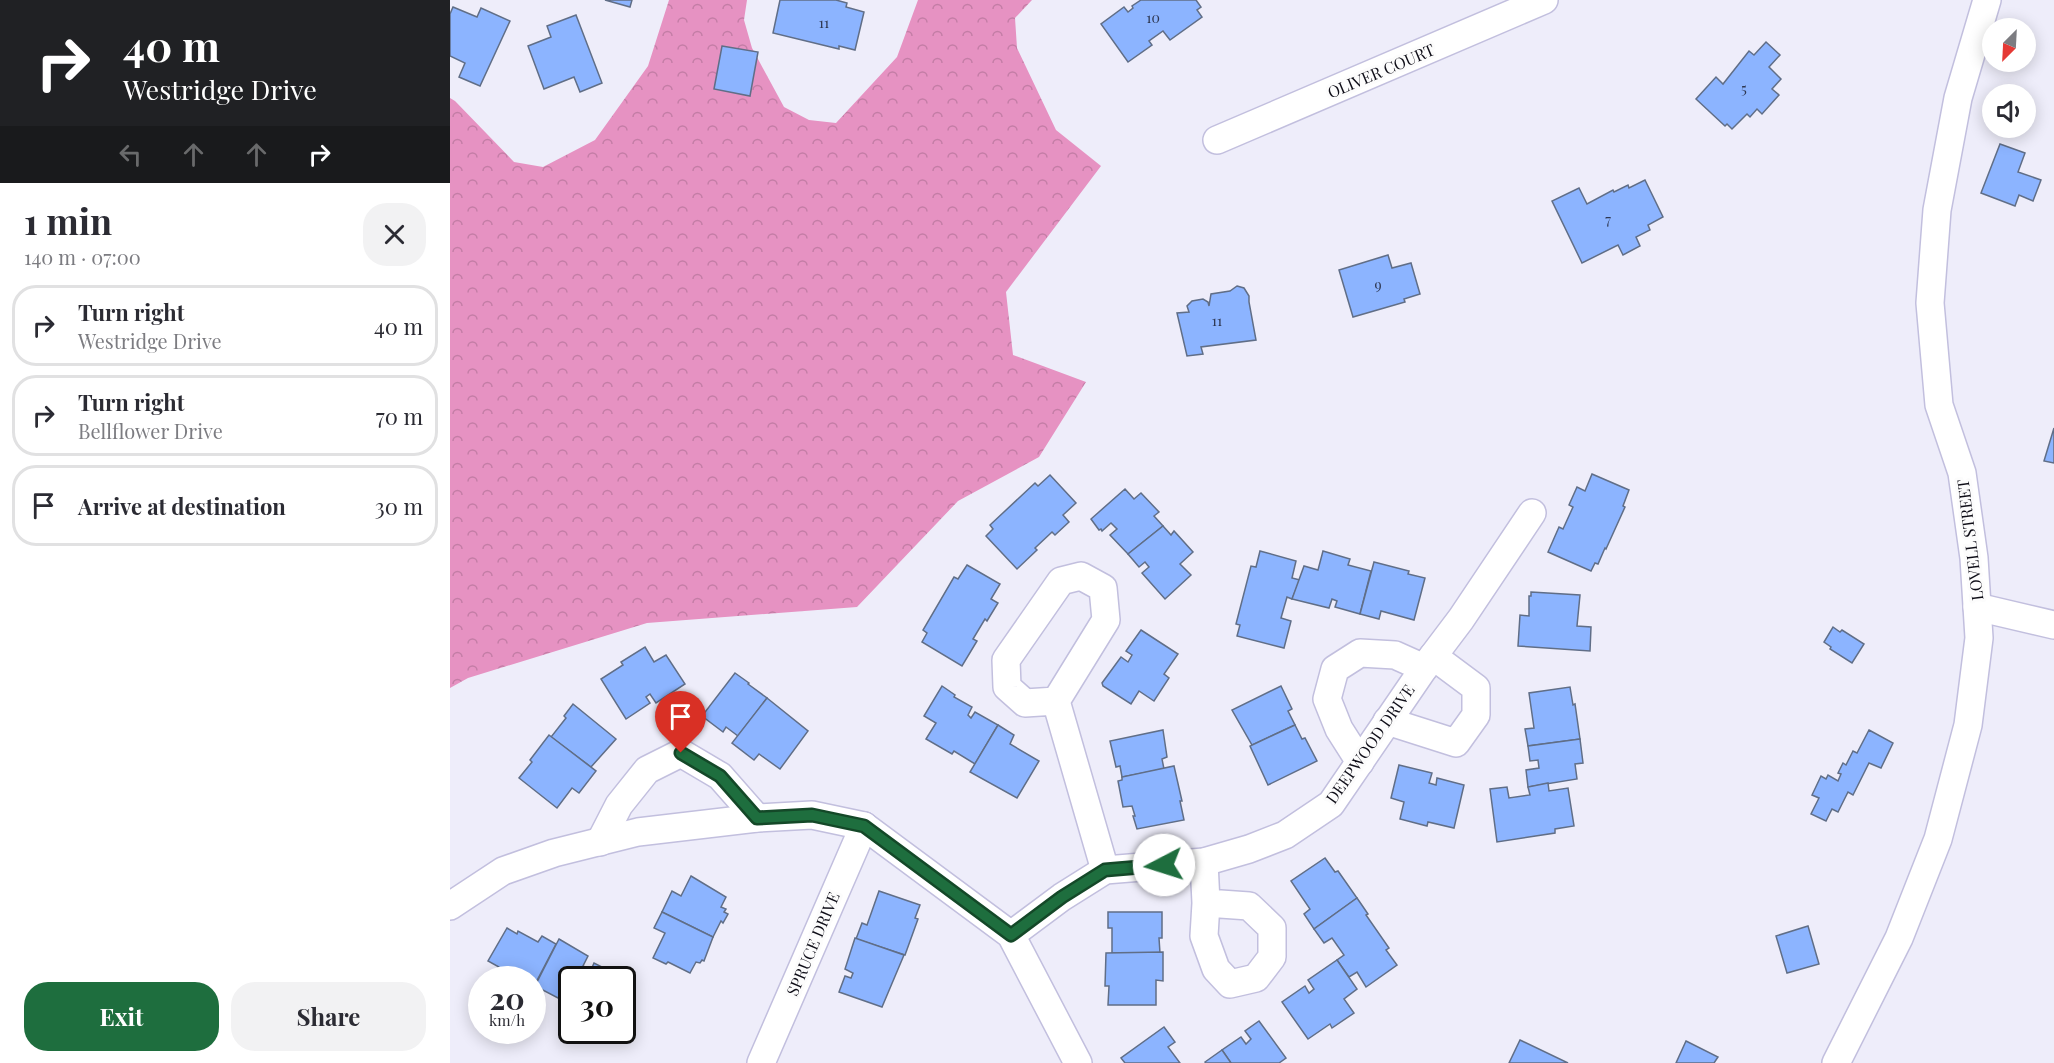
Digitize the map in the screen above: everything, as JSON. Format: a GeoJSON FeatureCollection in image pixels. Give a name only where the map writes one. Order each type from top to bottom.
{"type":"FeatureCollection","features":[{"type":"Feature","properties":{"kind":"street","name":"OLIVER COURT"},"geometry":{"type":"LineString","coordinates":[[1217,140],[1544,0]]}},
{"type":"Feature","properties":{"kind":"street","name":"LOVELL STREET"},"geometry":{"type":"LineString","coordinates":[[1836,1063],[1899,938],[1938,839],[1968,725],[1979,638],[1974,558],[1962,473],[1939,405],[1930,303],[1937,210],[1958,98],[1987,0]]}},
{"type":"Feature","properties":{"kind":"street","name":"DEEPWOOD DRIVE"},"geometry":{"type":"LineString","coordinates":[[1011,935],[1062,897],[1105,870],[1204,862],[1249,849],[1285,835],[1331,804],[1387,721],[1461,619],[1532,513]]}},
{"type":"Feature","properties":{"kind":"street"},"geometry":{"type":"LineString","coordinates":[[1056,701],[1026,703],[1008,687],[1006,660],[1061,581],[1081,576],[1103,588],[1106,620],[1056,701],[1105,870]]}},
{"type":"Feature","properties":{"kind":"street"},"geometry":{"type":"LineString","coordinates":[[1977,607],[2054,625]]}},
{"type":"Feature","properties":{"kind":"street"},"geometry":{"type":"LineString","coordinates":[[1360,762],[1339,729],[1327,699],[1335,669],[1360,653],[1395,655],[1429,662],[1476,688],[1476,714],[1456,742],[1387,721]]}},
{"type":"Feature","properties":{"kind":"street"},"geometry":{"type":"LineString","coordinates":[[600,842],[619,805],[647,770],[681,753],[720,776],[757,818]]}},
{"type":"Feature","properties":{"kind":"street"},"geometry":{"type":"LineString","coordinates":[[450,906],[503,871],[554,854],[638,832],[757,818],[812,815],[864,826],[1011,935],[1078,1063]]}},
{"type":"Feature","properties":{"kind":"street","name":"SPRUCE DRIVE"},"geometry":{"type":"LineString","coordinates":[[761,1063],[864,826]]}},
{"type":"Feature","properties":{"kind":"street"},"geometry":{"type":"LineString","coordinates":[[1204,862],[1206,903]]}},
{"type":"Feature","properties":{"kind":"green space"},"geometry":{"type":"Polygon","coordinates":[[[669,0],[747,0],[744,20],[752,48],[784,107],[809,120],[836,123],[897,57],[918,0],[1032,0],[1015,18],[1017,48],[1056,130],[1101,166],[1006,292],[1013,355],[1086,382],[1039,457],[958,501],[857,607],[647,623],[468,678],[450,688],[450,98],[514,162],[543,167],[595,140],[648,66],[669,0]]]}},
{"type":"Feature","properties":{"kind":"building"},"geometry":{"type":"Polygon","coordinates":[[[605,0],[632,0],[630,7],[605,0]]]}},
{"type":"Feature","properties":{"kind":"building"},"geometry":{"type":"Polygon","coordinates":[[[780,0],[836,0],[847,3],[846,7],[864,12],[855,50],[839,46],[839,49],[773,33],[780,0]]]}},
{"type":"Feature","properties":{"kind":"building"},"geometry":{"type":"Polygon","coordinates":[[[1141,0],[1196,0],[1201,7],[1197,10],[1202,17],[1170,40],[1163,31],[1149,41],[1152,45],[1128,62],[1101,24],[1124,7],[1128,12],[1141,0]]]}},
{"type":"Feature","properties":{"kind":"building"},"geometry":{"type":"Polygon","coordinates":[[[453,7],[477,17],[481,8],[510,21],[480,86],[459,77],[465,63],[450,56],[450,14],[453,7]]]}},
{"type":"Feature","properties":{"kind":"building"},"geometry":{"type":"Polygon","coordinates":[[[576,15],[602,83],[580,92],[574,77],[544,89],[528,46],[551,37],[547,26],[576,15]]]}},
{"type":"Feature","properties":{"kind":"building"},"geometry":{"type":"Polygon","coordinates":[[[1766,42],[1780,55],[1769,67],[1781,79],[1772,89],[1779,95],[1762,114],[1757,109],[1750,117],[1747,114],[1732,129],[1727,124],[1725,126],[1696,99],[1716,77],[1723,84],[1749,51],[1754,55],[1766,42]]]}},
{"type":"Feature","properties":{"kind":"building"},"geometry":{"type":"Polygon","coordinates":[[[722,46],[758,52],[750,96],[714,89],[722,46]]]}},
{"type":"Feature","properties":{"kind":"building"},"geometry":{"type":"Polygon","coordinates":[[[2000,144],[2025,153],[2018,172],[2041,180],[2033,201],[2019,195],[2015,206],[1981,193],[2000,144]]]}},
{"type":"Feature","properties":{"kind":"building"},"geometry":{"type":"Polygon","coordinates":[[[1645,180],[1663,217],[1648,225],[1650,230],[1636,237],[1640,246],[1623,255],[1618,245],[1582,263],[1552,201],[1579,188],[1587,204],[1613,190],[1614,192],[1628,185],[1629,188],[1645,180]]]}},
{"type":"Feature","properties":{"kind":"building"},"geometry":{"type":"Polygon","coordinates":[[[1388,255],[1392,268],[1411,263],[1420,294],[1404,299],[1405,302],[1353,317],[1339,270],[1388,255]]]}},
{"type":"Feature","properties":{"kind":"building"},"geometry":{"type":"Polygon","coordinates":[[[1237,286],[1244,288],[1249,296],[1256,340],[1201,347],[1203,354],[1187,356],[1177,313],[1189,312],[1187,306],[1192,301],[1203,299],[1208,302],[1209,306],[1211,294],[1230,291],[1237,286]]]}},
{"type":"Feature","properties":{"kind":"building"},"geometry":{"type":"Polygon","coordinates":[[[2054,428],[2054,463],[2044,461],[2054,428]]]}},
{"type":"Feature","properties":{"kind":"building"},"geometry":{"type":"Polygon","coordinates":[[[1592,474],[1629,490],[1623,506],[1625,507],[1606,549],[1598,564],[1595,563],[1591,571],[1548,552],[1559,527],[1563,529],[1573,507],[1569,505],[1577,487],[1585,491],[1592,474]]]}},
{"type":"Feature","properties":{"kind":"building"},"geometry":{"type":"Polygon","coordinates":[[[1050,475],[1076,503],[1063,515],[1069,522],[1055,535],[1052,532],[1017,569],[986,536],[993,529],[990,525],[1035,483],[1038,486],[1050,475]]]}},
{"type":"Feature","properties":{"kind":"building"},"geometry":{"type":"Polygon","coordinates":[[[1125,489],[1134,499],[1141,493],[1159,512],[1154,516],[1163,526],[1128,554],[1110,535],[1117,529],[1111,523],[1102,531],[1091,519],[1125,489]]]}},
{"type":"Feature","properties":{"kind":"building"},"geometry":{"type":"Polygon","coordinates":[[[1163,526],[1171,535],[1174,531],[1193,552],[1180,564],[1191,575],[1165,599],[1142,573],[1149,567],[1145,562],[1139,567],[1128,554],[1163,526]]]}},
{"type":"Feature","properties":{"kind":"building"},"geometry":{"type":"Polygon","coordinates":[[[1260,551],[1296,561],[1292,578],[1300,580],[1292,599],[1287,597],[1281,618],[1291,621],[1284,648],[1237,636],[1240,625],[1236,624],[1251,566],[1256,567],[1260,551]]]}},
{"type":"Feature","properties":{"kind":"building"},"geometry":{"type":"Polygon","coordinates":[[[1323,551],[1350,559],[1348,565],[1371,571],[1360,614],[1335,607],[1337,601],[1332,599],[1329,608],[1292,599],[1304,566],[1318,570],[1323,551]]]}},
{"type":"Feature","properties":{"kind":"building"},"geometry":{"type":"Polygon","coordinates":[[[1374,562],[1409,571],[1408,574],[1425,578],[1414,620],[1381,611],[1379,619],[1360,614],[1374,562]]]}},
{"type":"Feature","properties":{"kind":"building"},"geometry":{"type":"Polygon","coordinates":[[[967,565],[1000,584],[991,599],[998,603],[973,639],[977,641],[962,666],[922,642],[927,633],[923,630],[954,577],[958,579],[967,565]]]}},
{"type":"Feature","properties":{"kind":"building"},"geometry":{"type":"Polygon","coordinates":[[[1531,592],[1580,595],[1577,626],[1591,627],[1590,651],[1518,646],[1520,615],[1529,616],[1531,592]]]}},
{"type":"Feature","properties":{"kind":"building"},"geometry":{"type":"Polygon","coordinates":[[[1833,627],[1864,644],[1852,663],[1830,649],[1831,647],[1824,642],[1833,627]]]}},
{"type":"Feature","properties":{"kind":"building"},"geometry":{"type":"Polygon","coordinates":[[[1141,630],[1178,654],[1164,674],[1169,678],[1154,701],[1139,691],[1131,704],[1103,686],[1102,683],[1121,657],[1128,662],[1132,655],[1126,651],[1141,630]]]}},
{"type":"Feature","properties":{"kind":"building"},"geometry":{"type":"Polygon","coordinates":[[[645,647],[654,662],[666,655],[685,684],[656,703],[650,694],[646,697],[650,703],[626,719],[601,679],[623,665],[621,662],[645,647]]]}},
{"type":"Feature","properties":{"kind":"building"},"geometry":{"type":"Polygon","coordinates":[[[735,673],[767,698],[738,736],[726,727],[723,732],[702,716],[735,673]]]}},
{"type":"Feature","properties":{"kind":"building"},"geometry":{"type":"Polygon","coordinates":[[[942,686],[955,695],[954,697],[972,707],[968,715],[971,718],[975,712],[998,725],[975,764],[954,751],[952,754],[926,739],[936,723],[924,716],[942,686]]]}},
{"type":"Feature","properties":{"kind":"building"},"geometry":{"type":"Polygon","coordinates":[[[1281,686],[1292,709],[1288,711],[1295,725],[1252,745],[1232,710],[1281,686]]]}},
{"type":"Feature","properties":{"kind":"building"},"geometry":{"type":"Polygon","coordinates":[[[1570,687],[1580,739],[1528,746],[1525,729],[1534,728],[1529,693],[1570,687]]]}},
{"type":"Feature","properties":{"kind":"building"},"geometry":{"type":"Polygon","coordinates":[[[767,698],[808,731],[780,769],[759,754],[754,760],[732,743],[767,698]]]}},
{"type":"Feature","properties":{"kind":"building"},"geometry":{"type":"Polygon","coordinates":[[[573,704],[616,739],[591,767],[551,737],[566,718],[564,716],[573,704]]]}},
{"type":"Feature","properties":{"kind":"building"},"geometry":{"type":"Polygon","coordinates":[[[998,725],[1014,735],[1010,744],[1039,761],[1017,798],[970,772],[998,725]]]}},
{"type":"Feature","properties":{"kind":"building"},"geometry":{"type":"Polygon","coordinates":[[[1295,725],[1317,761],[1268,785],[1250,746],[1295,725]]]}},
{"type":"Feature","properties":{"kind":"building"},"geometry":{"type":"Polygon","coordinates":[[[1163,730],[1167,757],[1162,759],[1164,769],[1122,777],[1120,766],[1116,767],[1110,741],[1163,730]]]}},
{"type":"Feature","properties":{"kind":"building"},"geometry":{"type":"Polygon","coordinates":[[[1869,730],[1893,743],[1881,768],[1869,763],[1853,795],[1848,792],[1838,812],[1832,809],[1826,821],[1811,814],[1819,798],[1812,795],[1821,776],[1826,779],[1828,775],[1838,781],[1841,774],[1838,773],[1843,763],[1846,765],[1853,751],[1857,753],[1869,730]]]}},
{"type":"Feature","properties":{"kind":"building"},"geometry":{"type":"Polygon","coordinates":[[[549,735],[596,771],[579,793],[572,788],[557,808],[519,778],[549,735]]]}},
{"type":"Feature","properties":{"kind":"building"},"geometry":{"type":"Polygon","coordinates":[[[1580,739],[1583,763],[1575,764],[1577,779],[1528,787],[1526,770],[1539,768],[1538,760],[1530,761],[1528,746],[1580,739]]]}},
{"type":"Feature","properties":{"kind":"building"},"geometry":{"type":"Polygon","coordinates":[[[1399,765],[1432,773],[1429,783],[1436,785],[1437,778],[1464,785],[1454,828],[1428,822],[1427,826],[1400,819],[1404,802],[1391,798],[1399,765]]]}},
{"type":"Feature","properties":{"kind":"building"},"geometry":{"type":"Polygon","coordinates":[[[1174,766],[1184,820],[1137,829],[1132,806],[1123,807],[1118,781],[1122,780],[1122,777],[1174,766]]]}},
{"type":"Feature","properties":{"kind":"building"},"geometry":{"type":"Polygon","coordinates":[[[1548,783],[1549,791],[1568,788],[1574,826],[1555,829],[1555,833],[1497,842],[1490,789],[1507,787],[1509,798],[1530,795],[1528,787],[1548,783]]]}},
{"type":"Feature","properties":{"kind":"building"},"geometry":{"type":"Polygon","coordinates":[[[1325,858],[1335,872],[1338,871],[1357,898],[1314,929],[1304,914],[1310,909],[1291,881],[1325,858]]]}},
{"type":"Feature","properties":{"kind":"building"},"geometry":{"type":"Polygon","coordinates":[[[691,876],[726,897],[721,907],[726,909],[724,912],[728,914],[723,923],[721,921],[713,937],[662,912],[672,891],[681,896],[691,876]]]}},
{"type":"Feature","properties":{"kind":"building"},"geometry":{"type":"Polygon","coordinates":[[[879,891],[920,905],[915,918],[918,919],[905,955],[856,939],[862,923],[867,925],[879,891]]]}},
{"type":"Feature","properties":{"kind":"building"},"geometry":{"type":"Polygon","coordinates":[[[1357,898],[1389,948],[1386,950],[1397,965],[1366,987],[1357,972],[1349,977],[1337,960],[1344,955],[1332,938],[1324,943],[1314,929],[1357,898]]]}},
{"type":"Feature","properties":{"kind":"building"},"geometry":{"type":"Polygon","coordinates":[[[662,912],[713,937],[704,961],[696,962],[690,973],[668,962],[666,964],[653,958],[665,933],[654,928],[662,912]]]}},
{"type":"Feature","properties":{"kind":"building"},"geometry":{"type":"Polygon","coordinates":[[[1108,912],[1162,912],[1160,953],[1112,953],[1112,928],[1108,928],[1108,912]]]}},
{"type":"Feature","properties":{"kind":"building"},"geometry":{"type":"Polygon","coordinates":[[[1808,926],[1819,964],[1787,973],[1776,936],[1808,926]]]}},
{"type":"Feature","properties":{"kind":"building"},"geometry":{"type":"Polygon","coordinates":[[[507,928],[538,942],[542,936],[556,944],[545,966],[497,966],[488,961],[507,928]]]}},
{"type":"Feature","properties":{"kind":"building"},"geometry":{"type":"Polygon","coordinates":[[[855,938],[904,955],[882,1007],[839,992],[845,976],[851,978],[853,973],[845,969],[855,938]]]}},
{"type":"Feature","properties":{"kind":"building"},"geometry":{"type":"Polygon","coordinates":[[[559,939],[588,956],[583,966],[558,966],[558,998],[546,992],[545,966],[559,939]]]}},
{"type":"Feature","properties":{"kind":"building"},"geometry":{"type":"Polygon","coordinates":[[[1163,952],[1163,981],[1156,980],[1156,1005],[1108,1005],[1109,986],[1105,986],[1106,953],[1163,952]]]}},
{"type":"Feature","properties":{"kind":"building"},"geometry":{"type":"Polygon","coordinates":[[[1337,960],[1357,989],[1344,999],[1354,1013],[1332,1028],[1330,1024],[1308,1039],[1282,1002],[1305,986],[1309,993],[1314,989],[1308,980],[1337,960]]]}},
{"type":"Feature","properties":{"kind":"building"},"geometry":{"type":"Polygon","coordinates":[[[1259,1021],[1286,1058],[1279,1063],[1231,1063],[1222,1050],[1241,1037],[1246,1044],[1251,1039],[1245,1031],[1259,1021]]]}},
{"type":"Feature","properties":{"kind":"building"},"geometry":{"type":"Polygon","coordinates":[[[1164,1027],[1175,1042],[1168,1047],[1180,1063],[1125,1063],[1121,1058],[1164,1027]]]}},
{"type":"Feature","properties":{"kind":"building"},"geometry":{"type":"Polygon","coordinates":[[[1520,1040],[1568,1063],[1509,1063],[1520,1040]]]}},
{"type":"Feature","properties":{"kind":"building"},"geometry":{"type":"Polygon","coordinates":[[[1686,1041],[1718,1057],[1714,1063],[1676,1063],[1686,1041]]]}},
{"type":"Feature","properties":{"kind":"building"},"geometry":{"type":"Polygon","coordinates":[[[1222,1050],[1231,1063],[1205,1062],[1222,1050]]]}},
{"type":"Feature","properties":{"kind":"route"},"geometry":{"type":"LineString","coordinates":[[681,753],[720,776],[757,818],[812,815],[864,826],[1011,935],[1062,897],[1105,870],[1164,865]]}}]}
